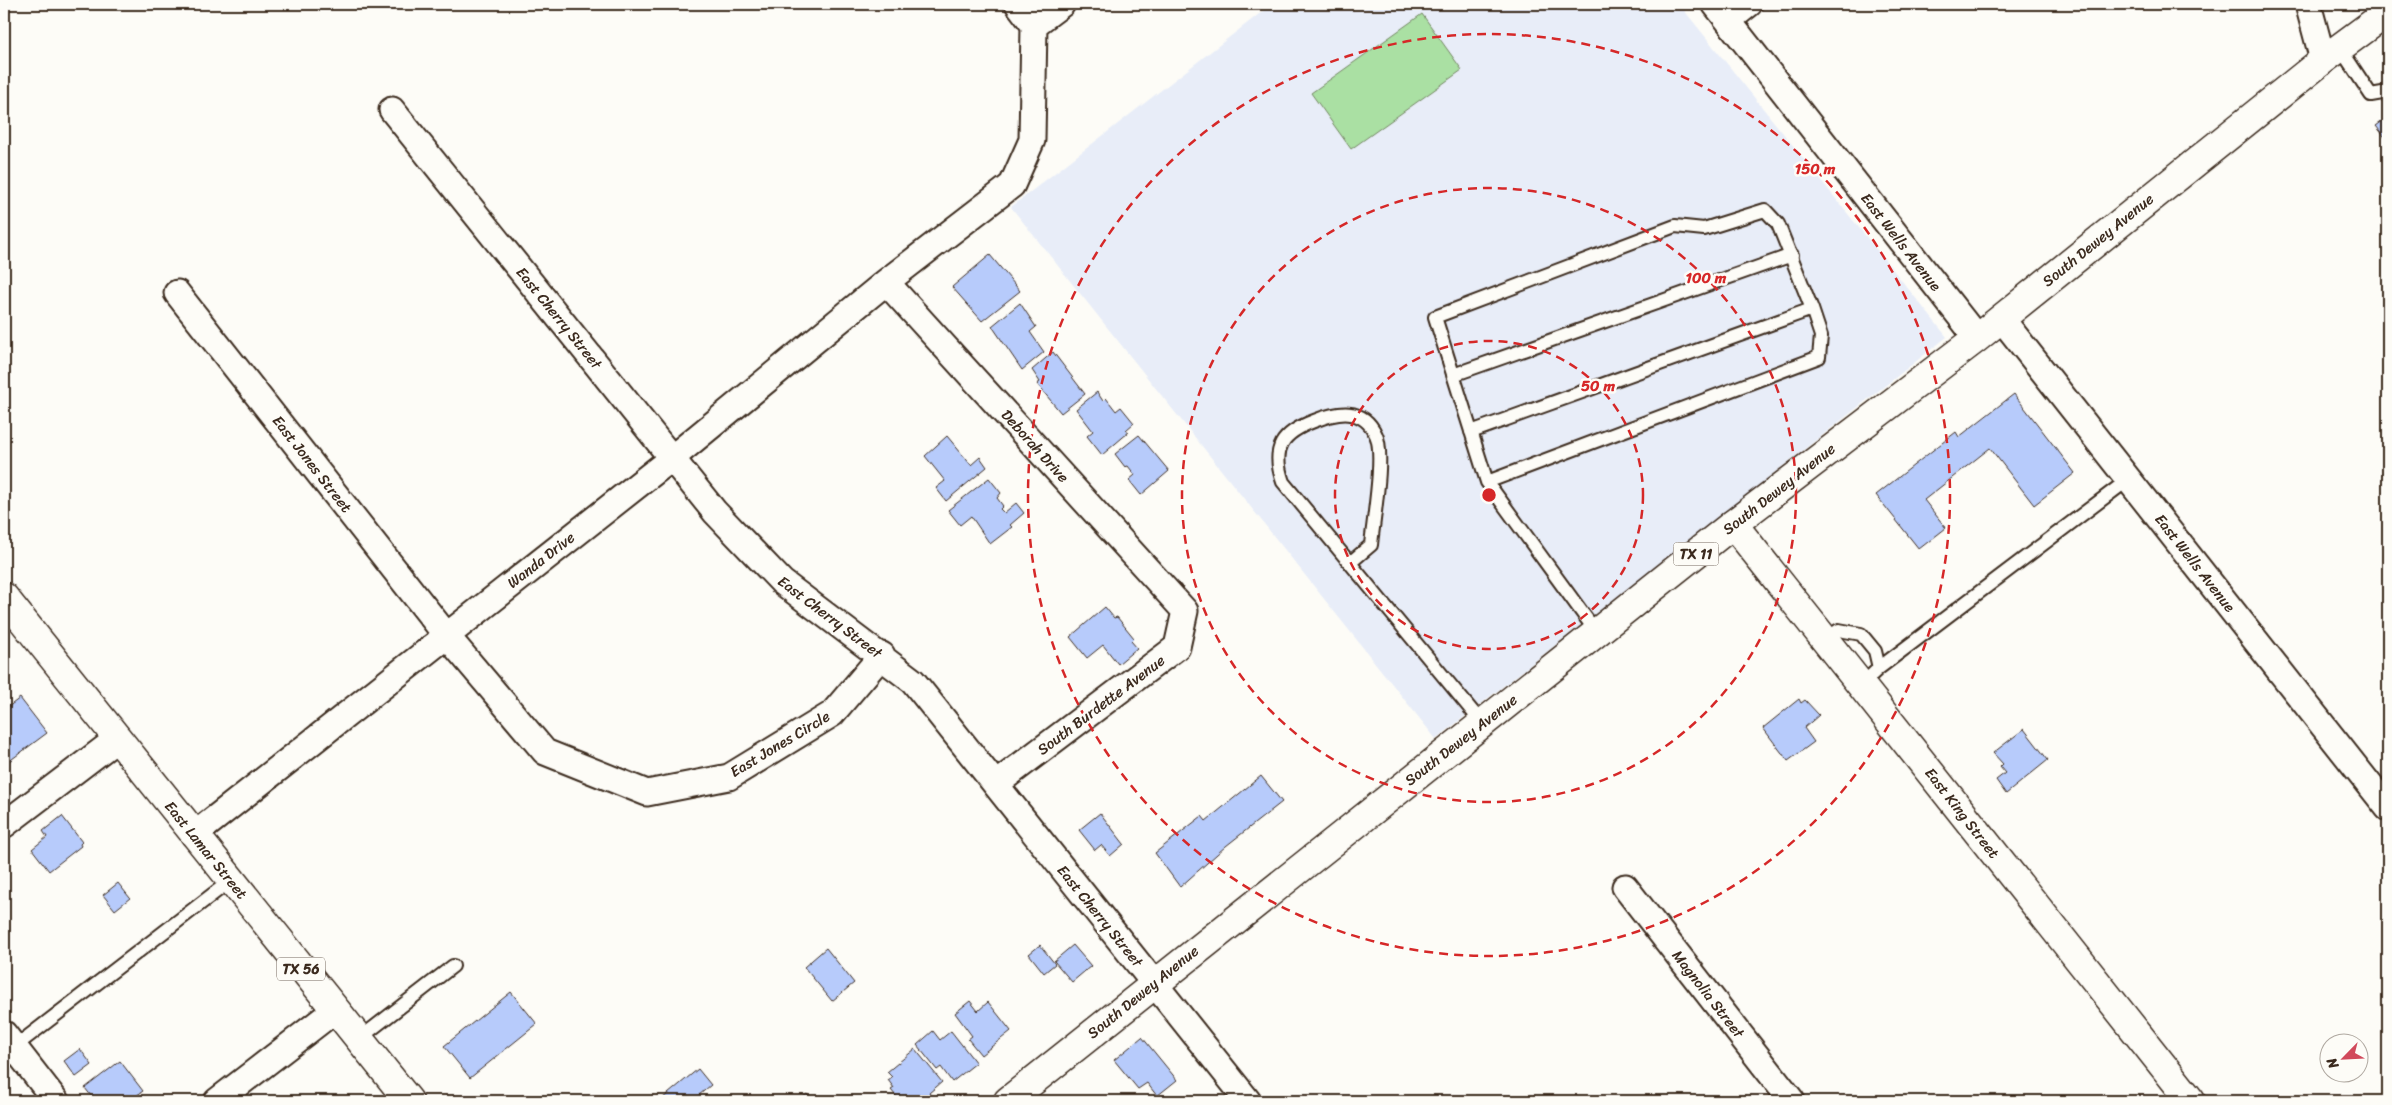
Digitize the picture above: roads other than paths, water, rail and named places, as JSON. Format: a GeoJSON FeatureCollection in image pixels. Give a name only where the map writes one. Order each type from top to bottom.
{"type":"FeatureCollection","features":[{"type":"Feature","properties":{"kind":"main road","name":"South Dewey Avenue"},"geometry":{"type":"LineString","coordinates":[[1008,1101],[1733,524],[1977,338],[2332,54],[2388,12]]}},
{"type":"Feature","properties":{"kind":"main road","name":"East King Street"},"geometry":{"type":"LineString","coordinates":[[1733,524],[1826,640],[1870,677],[2192,1101]]}},
{"type":"Feature","properties":{"kind":"main road","name":"East Lamar Street"},"geometry":{"type":"LineString","coordinates":[[4,597],[230,880],[410,1101]]}},
{"type":"Feature","properties":{"kind":"street"},"geometry":{"type":"LineString","coordinates":[[1018,4],[1034,25],[1062,4]]}},
{"type":"Feature","properties":{"kind":"street"},"geometry":{"type":"LineString","coordinates":[[1722,12],[1749,4]]}},
{"type":"Feature","properties":{"kind":"street"},"geometry":{"type":"LineString","coordinates":[[2308,4],[2332,54]]}},
{"type":"Feature","properties":{"kind":"street","name":"East Wells Avenue"},"geometry":{"type":"LineString","coordinates":[[1722,12],[1977,338]]}},
{"type":"Feature","properties":{"kind":"street","name":"Wanda Drive"},"geometry":{"type":"LineString","coordinates":[[194,835],[672,458],[886,282],[1012,185],[1032,140],[1034,25]]}},
{"type":"Feature","properties":{"kind":"street","name":"East Cherry Street"},"geometry":{"type":"LineString","coordinates":[[392,110],[715,512],[782,582],[882,655],[914,681],[1248,1101]]}},
{"type":"Feature","properties":{"kind":"street","name":"Deborah Drive"},"geometry":{"type":"LineString","coordinates":[[886,282],[1185,611]]}},
{"type":"Feature","properties":{"kind":"street","name":"East Jones Street"},"geometry":{"type":"LineString","coordinates":[[177,293],[446,635]]}},
{"type":"Feature","properties":{"kind":"street","name":"East Wells Avenue"},"geometry":{"type":"LineString","coordinates":[[2001,318],[2388,808]]}},
{"type":"Feature","properties":{"kind":"street","name":"South Burdette Avenue"},"geometry":{"type":"LineString","coordinates":[[996,784],[1177,647],[1185,611]]}},
{"type":"Feature","properties":{"kind":"street","name":"East Jones Circle"},"geometry":{"type":"LineString","coordinates":[[446,635],[545,752],[646,793],[729,777],[832,714],[882,655]]}},
{"type":"Feature","properties":{"kind":"street"},"geometry":{"type":"LineString","coordinates":[[4,825],[117,739]]}},
{"type":"Feature","properties":{"kind":"street","name":"Magnolia Street"},"geometry":{"type":"LineString","coordinates":[[1625,887],[1792,1101]]}},
{"type":"Feature","properties":{"kind":"street"},"geometry":{"type":"LineString","coordinates":[[217,1101],[335,1010]]}},
{"type":"Feature","properties":{"kind":"street"},"geometry":{"type":"LineString","coordinates":[[7,1045],[56,1101]]}},
{"type":"Feature","properties":{"kind":"lane"},"geometry":{"type":"LineString","coordinates":[[2332,54],[2371,95],[2388,92]]}},
{"type":"Feature","properties":{"kind":"lane"},"geometry":{"type":"LineString","coordinates":[[1487,482],[1819,357],[1821,336],[1812,309],[1778,224],[1765,210],[1704,229],[1674,226],[1434,317],[1487,482],[1597,633]]}},
{"type":"Feature","properties":{"kind":"lane"},"geometry":{"type":"LineString","coordinates":[[1453,375],[1792,255]]}},
{"type":"Feature","properties":{"kind":"lane"},"geometry":{"type":"LineString","coordinates":[[1471,432],[1812,309]]}},
{"type":"Feature","properties":{"kind":"lane"},"geometry":{"type":"LineString","coordinates":[[1350,562],[1371,545],[1379,452],[1376,435],[1363,419],[1348,413],[1334,413],[1295,428],[1285,438],[1279,451],[1277,467],[1283,482],[1482,723]]}},
{"type":"Feature","properties":{"kind":"lane"},"geometry":{"type":"LineString","coordinates":[[1870,677],[2129,479]]}},
{"type":"Feature","properties":{"kind":"lane"},"geometry":{"type":"LineString","coordinates":[[7,1045],[230,880]]}},
{"type":"Feature","properties":{"kind":"lane"},"geometry":{"type":"LineString","coordinates":[[359,1039],[453,966]]}}]}
